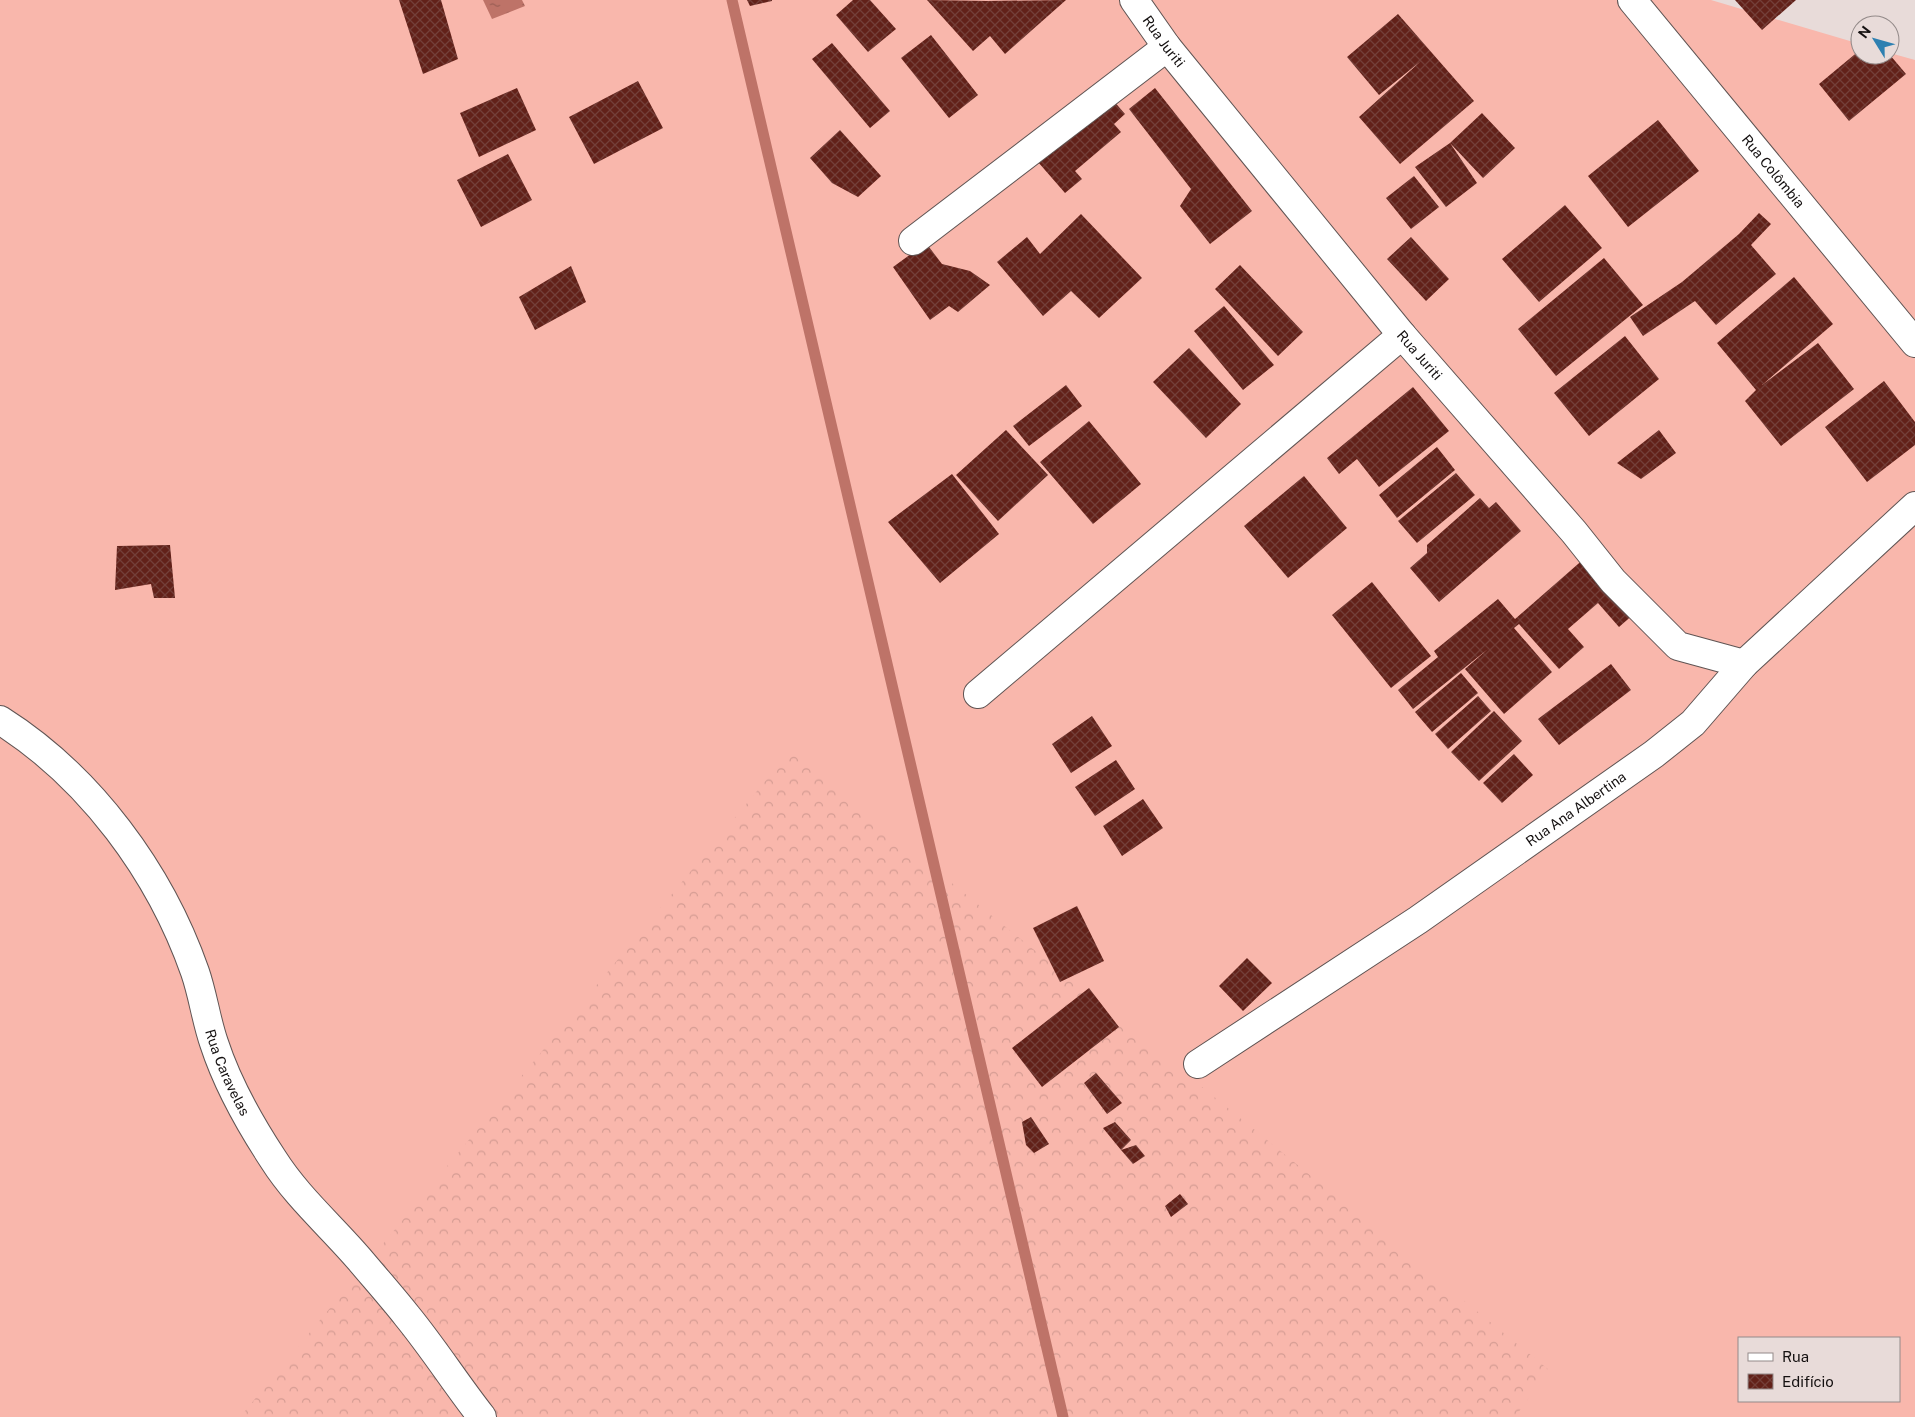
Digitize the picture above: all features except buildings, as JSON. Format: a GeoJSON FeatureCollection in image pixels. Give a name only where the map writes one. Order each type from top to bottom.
{"type":"FeatureCollection","features":[{"type":"Feature","properties":{"kind":"street","name":"Rua Juriti"},"geometry":{"type":"LineString","coordinates":[[1134,0],[1168,48],[1402,335],[1574,532],[1613,582],[1678,646],[1744,664]]}},
{"type":"Feature","properties":{"kind":"street","name":"Rua Colômbia"},"geometry":{"type":"LineString","coordinates":[[1632,0],[1915,343]]}},
{"type":"Feature","properties":{"kind":"street"},"geometry":{"type":"LineString","coordinates":[[913,241],[1168,48]]}},
{"type":"Feature","properties":{"kind":"street"},"geometry":{"type":"LineString","coordinates":[[978,694],[1402,335]]}},
{"type":"Feature","properties":{"kind":"street","name":"Rua Ana Albertina"},"geometry":{"type":"LineString","coordinates":[[1198,1064],[1418,920],[1654,754],[1694,723],[1744,664],[1915,506]]}},
{"type":"Feature","properties":{"kind":"street","name":"Rua Caravelas"},"geometry":{"type":"LineString","coordinates":[[0,720],[27,738],[72,775],[127,842],[165,904],[195,972],[214,1045],[239,1100],[272,1159],[300,1196],[354,1253],[408,1318],[482,1417]]}},
{"type":"Feature","properties":{"kind":"green space"},"geometry":{"type":"Polygon","coordinates":[[[0,0],[1711,0],[1850,41],[1850,65],[1900,65],[1900,56],[1915,60],[1915,1417],[0,1417],[0,0]]]}},
{"type":"Feature","properties":{"kind":"green space"},"geometry":{"type":"Polygon","coordinates":[[[790,751],[1549,1370],[1515,1417],[240,1417],[790,751]]]}},
{"type":"Feature","properties":{"kind":"water"},"geometry":{"type":"Polygon","coordinates":[[[483,0],[522,0],[525,6],[492,19],[483,0]]]}},
{"type":"Feature","properties":{"kind":"waterway"},"geometry":{"type":"LineString","coordinates":[[732,0],[1063,1417]]}}]}
